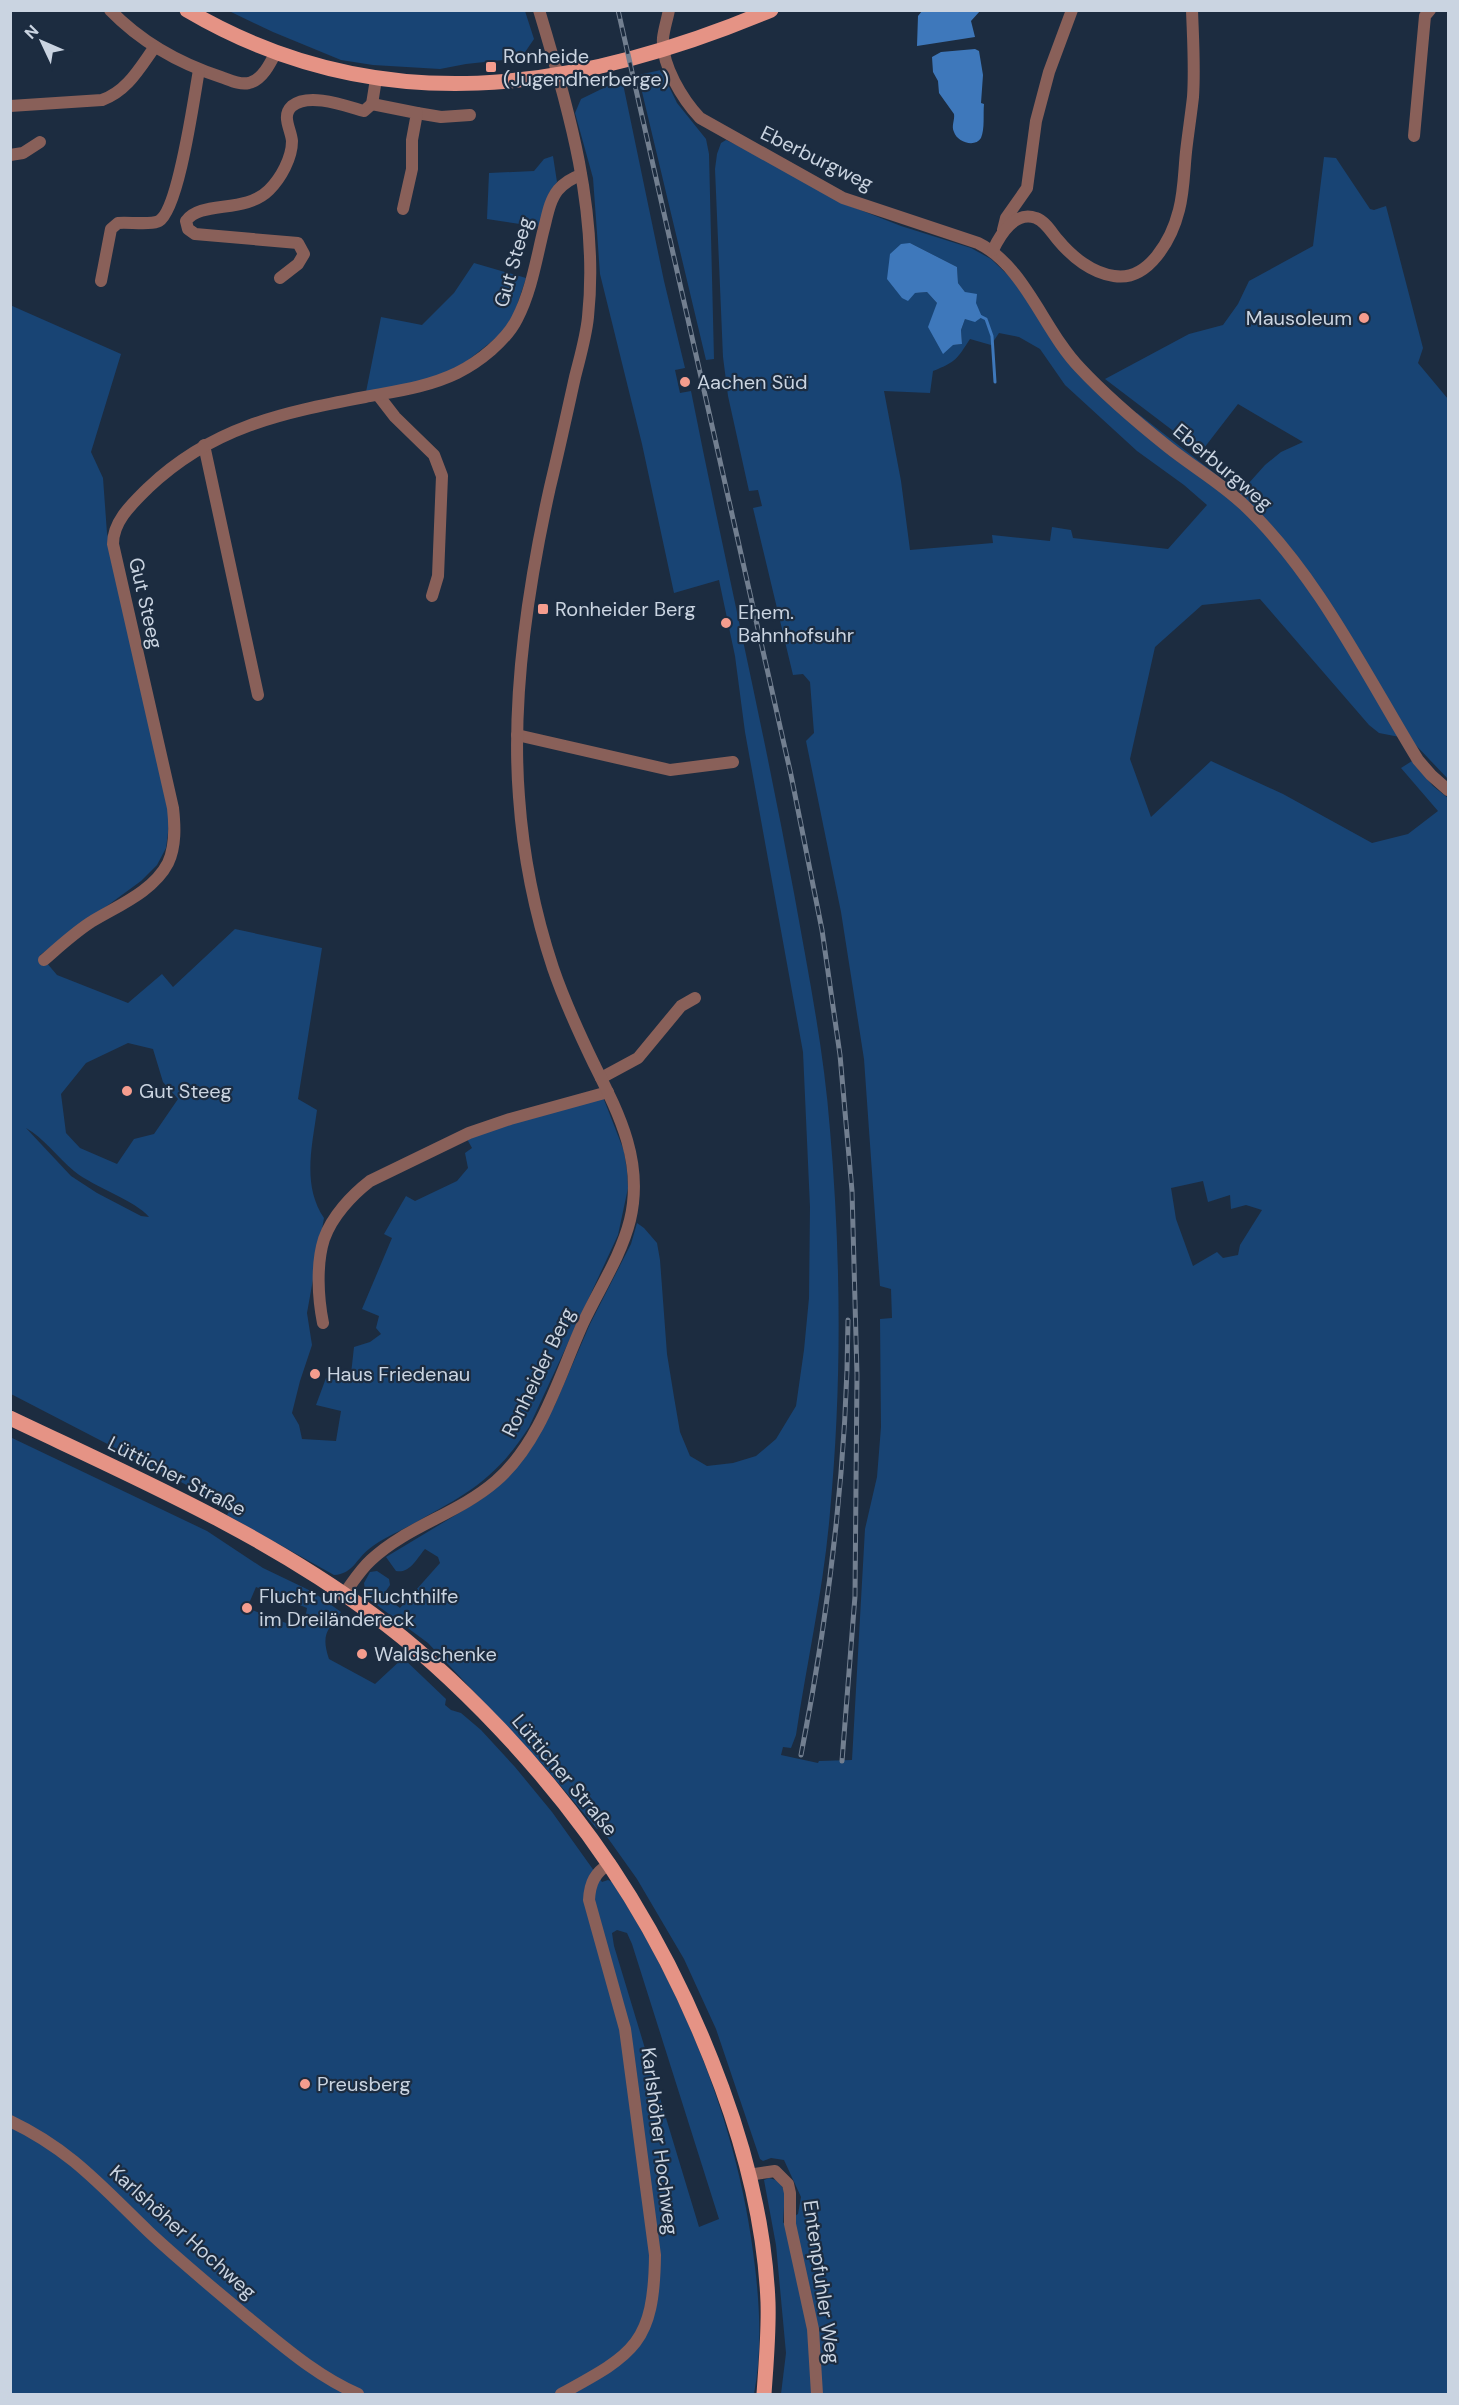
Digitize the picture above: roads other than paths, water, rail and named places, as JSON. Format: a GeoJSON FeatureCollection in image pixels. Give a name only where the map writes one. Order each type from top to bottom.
{"type":"FeatureCollection","features":[{"type":"Feature","properties":{"kind":"main road"},"geometry":{"type":"LineString","coordinates":[[187,10],[233,35],[276,52],[339,72],[407,83],[474,85],[559,76],[663,51],[727,29],[771,10]]}},
{"type":"Feature","properties":{"kind":"main road","name":"Lütticher Straße"},"geometry":{"type":"LineString","coordinates":[[10,1418],[209,1513],[283,1555],[344,1594],[411,1644],[479,1706],[568,1806],[610,1863],[640,1910],[680,1986],[704,2040],[732,2117],[748,2175],[762,2241],[768,2301],[764,2394]]}},
{"type":"Feature","properties":{"kind":"street"},"geometry":{"type":"LineString","coordinates":[[110,10],[129,30],[154,48],[200,70],[239,83],[250,83],[269,66],[276,52]]}},
{"type":"Feature","properties":{"kind":"street","name":"Ronheider Berg"},"geometry":{"type":"LineString","coordinates":[[344,1594],[371,1560],[388,1546],[476,1497],[499,1479],[519,1455],[536,1430],[584,1321],[625,1237],[635,1191],[632,1158],[620,1115],[582,1040],[553,968],[534,895],[519,798],[517,735],[525,633],[541,530],[588,321],[591,268],[576,143],[539,10]]}},
{"type":"Feature","properties":{"kind":"street"},"geometry":{"type":"LineString","coordinates":[[663,51],[663,38],[669,10]]}},
{"type":"Feature","properties":{"kind":"street"},"geometry":{"type":"LineString","coordinates":[[993,250],[1003,231],[1006,218],[1027,188],[1036,121],[1049,72],[1071,10]]}},
{"type":"Feature","properties":{"kind":"street"},"geometry":{"type":"LineString","coordinates":[[1003,231],[1025,216],[1036,218],[1046,225],[1083,264],[1111,276],[1128,277],[1138,273],[1159,253],[1175,223],[1182,195],[1193,97],[1192,10]]}},
{"type":"Feature","properties":{"kind":"street"},"geometry":{"type":"LineString","coordinates":[[1414,136],[1425,16],[1430,10]]}},
{"type":"Feature","properties":{"kind":"street"},"geometry":{"type":"LineString","coordinates":[[10,106],[102,100],[112,96],[130,82],[154,48]]}},
{"type":"Feature","properties":{"kind":"street","name":"Eberburgweg"},"geometry":{"type":"LineString","coordinates":[[663,51],[687,105],[700,118],[717,129],[843,198],[993,250],[1017,277],[1055,338],[1079,368],[1169,447],[1244,505],[1274,538],[1341,632],[1418,760],[1449,790]]}},
{"type":"Feature","properties":{"kind":"street"},"geometry":{"type":"LineString","coordinates":[[101,281],[111,229],[118,223],[156,222],[163,218],[169,207],[177,186],[200,70]]}},
{"type":"Feature","properties":{"kind":"street"},"geometry":{"type":"LineString","coordinates":[[280,278],[301,260],[304,254],[298,243],[202,235],[188,229],[186,221],[191,214],[200,211],[237,206],[254,201],[269,190],[288,159],[292,141],[288,112],[293,105],[303,101],[322,100],[363,111],[372,104],[376,79]]}},
{"type":"Feature","properties":{"kind":"street"},"geometry":{"type":"LineString","coordinates":[[372,104],[441,117],[470,115]]}},
{"type":"Feature","properties":{"kind":"street"},"geometry":{"type":"LineString","coordinates":[[403,209],[412,169],[412,140],[417,113]]}},
{"type":"Feature","properties":{"kind":"street"},"geometry":{"type":"LineString","coordinates":[[10,155],[23,153],[40,142]]}},
{"type":"Feature","properties":{"kind":"street","name":"Gut Steeg"},"geometry":{"type":"LineString","coordinates":[[44,960],[89,924],[137,895],[152,883],[168,864],[172,852],[173,808],[115,558],[113,532],[127,509],[176,464],[225,434],[265,419],[427,384],[457,373],[476,362],[508,333],[517,320],[527,296],[554,197],[572,177],[581,175]]}},
{"type":"Feature","properties":{"kind":"street"},"geometry":{"type":"LineString","coordinates":[[378,395],[395,417],[434,455],[442,476],[438,576],[432,596]]}},
{"type":"Feature","properties":{"kind":"street"},"geometry":{"type":"LineString","coordinates":[[204,445],[258,695]]}},
{"type":"Feature","properties":{"kind":"street"},"geometry":{"type":"LineString","coordinates":[[517,735],[670,770],[733,762]]}},
{"type":"Feature","properties":{"kind":"street"},"geometry":{"type":"LineString","coordinates":[[601,1078],[638,1058],[681,1006],[694,998]]}},
{"type":"Feature","properties":{"kind":"street"},"geometry":{"type":"LineString","coordinates":[[323,1323],[320,1302],[320,1269],[324,1239],[346,1203],[357,1191],[370,1181],[469,1133],[510,1119],[608,1092]]}},
{"type":"Feature","properties":{"kind":"street","name":"Karlshöher Hochweg"},"geometry":{"type":"LineString","coordinates":[[561,2394],[604,2371],[636,2344],[646,2324],[654,2283],[654,2255],[626,2028],[589,1900],[593,1878],[598,1871],[610,1863]]}},
{"type":"Feature","properties":{"kind":"street","name":"Karlshöher Hochweg"},"geometry":{"type":"LineString","coordinates":[[10,2121],[56,2146],[82,2166],[183,2263],[314,2371],[333,2384],[358,2394]]}},
{"type":"Feature","properties":{"kind":"street","name":"Entenpfuhler Weg"},"geometry":{"type":"LineString","coordinates":[[748,2175],[775,2171],[788,2184],[790,2224],[813,2329],[817,2394]]}},
{"type":"Feature","properties":{"kind":"waterway"},"geometry":{"type":"LineString","coordinates":[[978,315],[986,319],[992,336],[995,382]]}},
{"type":"Feature","properties":{"kind":"railway"},"geometry":{"type":"LineString","coordinates":[[618,10],[791,775],[822,930],[840,1055],[852,1191],[857,1375],[855,1596],[842,1761]]}},
{"type":"Feature","properties":{"kind":"railway"},"geometry":{"type":"LineString","coordinates":[[801,1755],[820,1647],[835,1539],[844,1430],[848,1320]]}},
{"type":"Feature","properties":{"kind":"place","name":"Ronheide (Jugendherberge)"},"geometry":{"type":"Point","coordinates":[491,67]}},
{"type":"Feature","properties":{"kind":"place","name":"Mausoleum"},"geometry":{"type":"Point","coordinates":[1364,318]}},
{"type":"Feature","properties":{"kind":"place","name":"Aachen Süd"},"geometry":{"type":"Point","coordinates":[685,382]}},
{"type":"Feature","properties":{"kind":"place","name":"Ronheider Berg"},"geometry":{"type":"Point","coordinates":[543,609]}},
{"type":"Feature","properties":{"kind":"place","name":"Ehem. Bahnhofsuhr"},"geometry":{"type":"Point","coordinates":[726,623]}},
{"type":"Feature","properties":{"kind":"place","name":"Gut Steeg"},"geometry":{"type":"Point","coordinates":[127,1091]}},
{"type":"Feature","properties":{"kind":"place","name":"Haus Friedenau"},"geometry":{"type":"Point","coordinates":[315,1374]}},
{"type":"Feature","properties":{"kind":"place","name":"Flucht und Fluchthilfe im Dreiländereck"},"geometry":{"type":"Point","coordinates":[247,1608]}},
{"type":"Feature","properties":{"kind":"place","name":"Waldschenke"},"geometry":{"type":"Point","coordinates":[362,1654]}},
{"type":"Feature","properties":{"kind":"place","name":"Preusberg"},"geometry":{"type":"Point","coordinates":[305,2084]}}]}
